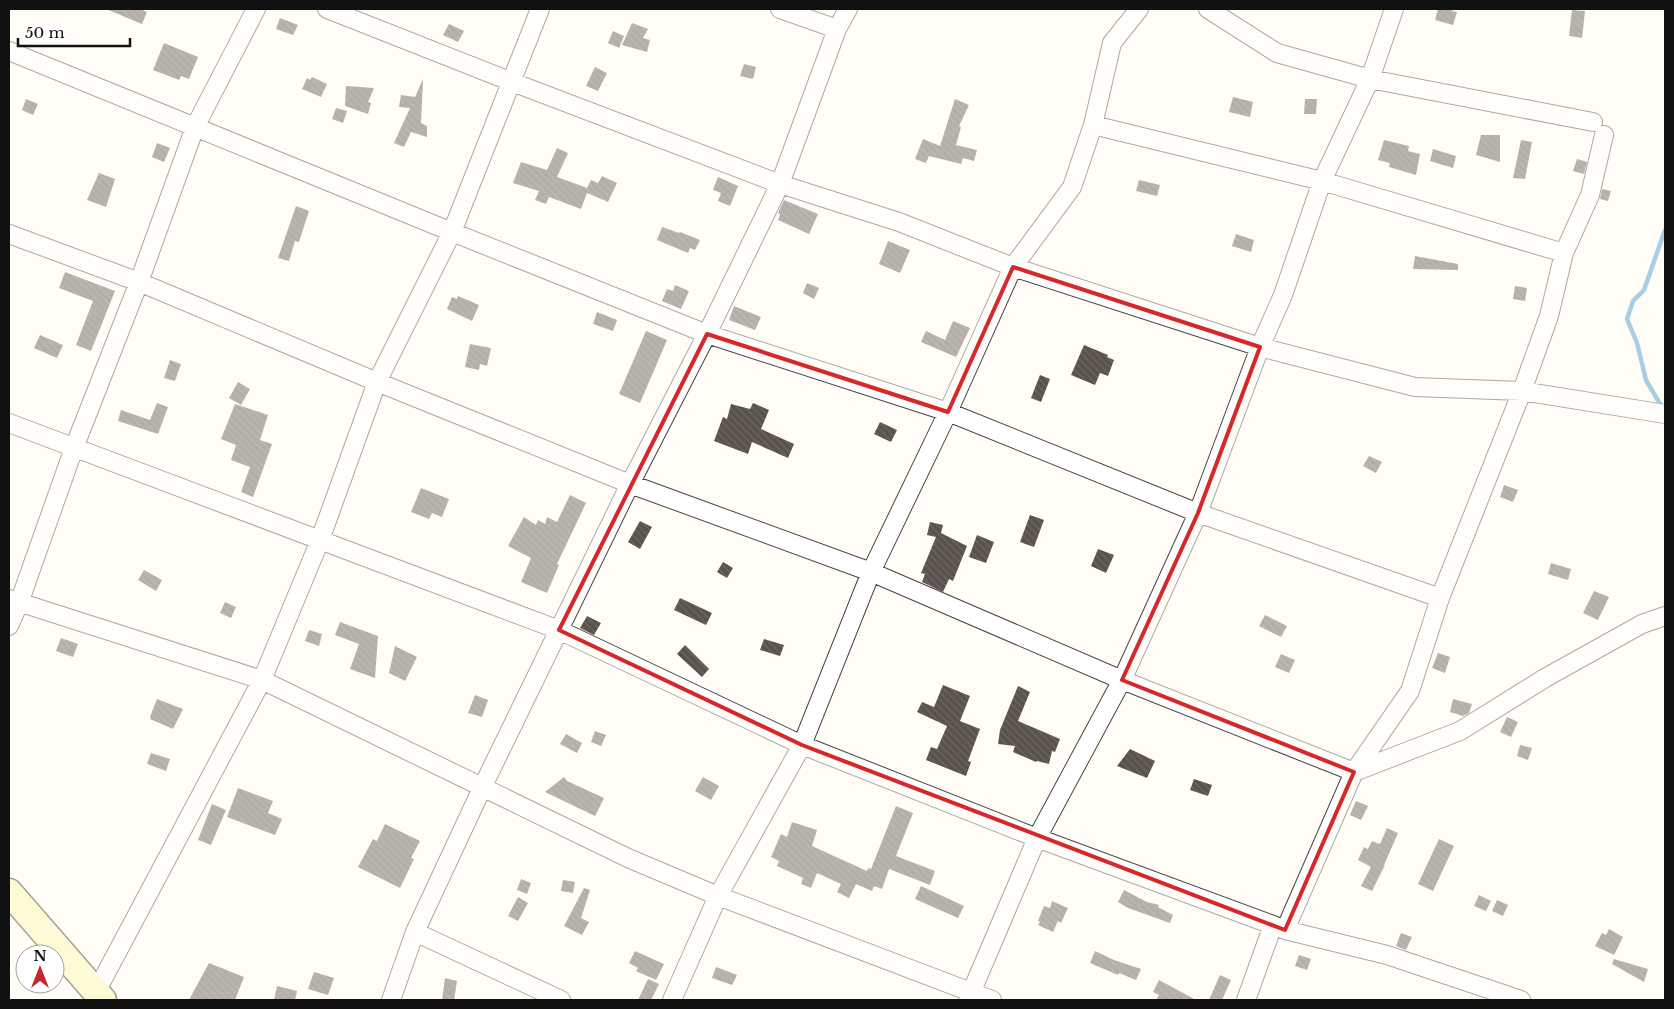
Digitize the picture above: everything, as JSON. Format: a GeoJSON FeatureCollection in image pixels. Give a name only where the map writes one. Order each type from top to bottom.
{"type":"FeatureCollection","features":[{"type":"Feature","properties":{"kind":"street"},"geometry":{"type":"LineString","coordinates":[[9,626],[14,601],[139,282],[195,127],[256,9]]}},
{"type":"Feature","properties":{"kind":"street"},"geometry":{"type":"LineString","coordinates":[[327,9],[780,184],[899,222],[1014,267],[1260,347],[1415,388],[1522,391],[1665,414]]}},
{"type":"Feature","properties":{"kind":"street"},"geometry":{"type":"LineString","coordinates":[[9,892],[100,996],[262,680],[320,540],[377,382],[452,232],[540,9]]}},
{"type":"Feature","properties":{"kind":"street"},"geometry":{"type":"LineString","coordinates":[[780,9],[837,29]]}},
{"type":"Feature","properties":{"kind":"street"},"geometry":{"type":"LineString","coordinates":[[391,1000],[415,932],[482,786],[780,184],[837,29],[848,9]]}},
{"type":"Feature","properties":{"kind":"street"},"geometry":{"type":"LineString","coordinates":[[672,1000],[718,896],[802,745],[871,572],[948,412],[1014,267],[1072,187],[1093,125],[1112,43],[1139,9]]}},
{"type":"Feature","properties":{"kind":"street"},"geometry":{"type":"LineString","coordinates":[[1208,9],[1277,53],[1370,79],[1598,128],[1590,196],[1564,253],[1549,316],[1522,391],[1440,598],[1410,691],[1354,772],[1246,1000]]}},
{"type":"Feature","properties":{"kind":"street"},"geometry":{"type":"LineString","coordinates":[[969,996],[1037,838],[1122,680],[1198,513],[1260,347],[1283,295],[1322,181],[1370,79],[1394,9]]}},
{"type":"Feature","properties":{"kind":"street"},"geometry":{"type":"LineString","coordinates":[[9,51],[707,334],[948,412],[1198,513],[1440,598]]}},
{"type":"Feature","properties":{"kind":"street"},"geometry":{"type":"LineString","coordinates":[[1093,125],[1322,181],[1564,253]]}},
{"type":"Feature","properties":{"kind":"street"},"geometry":{"type":"LineString","coordinates":[[9,234],[139,282],[377,382],[630,484],[871,572],[1122,680],[1354,772],[1460,732],[1545,678],[1642,624],[1665,616]]}},
{"type":"Feature","properties":{"kind":"street"},"geometry":{"type":"LineString","coordinates":[[9,424],[559,630],[802,745],[1037,838],[1279,927],[1387,955],[1484,994],[1521,1000]]}},
{"type":"Feature","properties":{"kind":"street"},"geometry":{"type":"LineString","coordinates":[[14,601],[262,680],[628,858],[969,996],[992,1000]]}},
{"type":"Feature","properties":{"kind":"street"},"geometry":{"type":"LineString","coordinates":[[415,932],[561,1000]]}},
{"type":"Feature","properties":{"kind":"highlighted area"},"geometry":{"type":"Polygon","coordinates":[[[1013,267],[1260,347],[1198,513],[1122,680],[1354,772],[1285,930],[802,745],[559,630],[707,334],[948,412],[1013,267]]]}},
{"type":"Feature","properties":{"kind":"building"},"geometry":{"type":"Polygon","coordinates":[[[106,9],[140,9],[147,12],[142,24],[106,9]]]}},
{"type":"Feature","properties":{"kind":"building"},"geometry":{"type":"Polygon","coordinates":[[[1438,9],[1452,9],[1452,11],[1457,12],[1453,25],[1435,20],[1438,9]]]}},
{"type":"Feature","properties":{"kind":"building"},"geometry":{"type":"Polygon","coordinates":[[[1572,10],[1585,11],[1582,38],[1569,36],[1572,10]]]}},
{"type":"Feature","properties":{"kind":"building"},"geometry":{"type":"Polygon","coordinates":[[[280,18],[298,25],[293,35],[276,29],[280,18]]]}},
{"type":"Feature","properties":{"kind":"building"},"geometry":{"type":"Polygon","coordinates":[[[632,23],[648,29],[643,38],[650,40],[647,52],[622,45],[632,23]]]}},
{"type":"Feature","properties":{"kind":"building"},"geometry":{"type":"Polygon","coordinates":[[[449,24],[464,31],[458,42],[443,35],[449,24]]]}},
{"type":"Feature","properties":{"kind":"building"},"geometry":{"type":"Polygon","coordinates":[[[613,31],[624,36],[619,48],[608,43],[613,31]]]}},
{"type":"Feature","properties":{"kind":"building"},"geometry":{"type":"Polygon","coordinates":[[[164,43],[198,57],[189,79],[181,76],[179,80],[153,70],[164,43]]]}},
{"type":"Feature","properties":{"kind":"building"},"geometry":{"type":"Polygon","coordinates":[[[744,64],[756,67],[753,79],[740,76],[744,64]]]}},
{"type":"Feature","properties":{"kind":"building"},"geometry":{"type":"Polygon","coordinates":[[[595,67],[607,73],[598,91],[586,86],[595,67]]]}},
{"type":"Feature","properties":{"kind":"building"},"geometry":{"type":"Polygon","coordinates":[[[312,77],[327,84],[321,97],[302,89],[307,78],[310,80],[312,77]]]}},
{"type":"Feature","properties":{"kind":"building"},"geometry":{"type":"Polygon","coordinates":[[[423,79],[421,123],[427,126],[427,137],[411,132],[404,147],[394,143],[410,108],[399,107],[401,95],[415,97],[423,79]]]}},
{"type":"Feature","properties":{"kind":"building"},"geometry":{"type":"Polygon","coordinates":[[[346,86],[374,88],[368,102],[371,103],[368,114],[345,106],[346,86]]]}},
{"type":"Feature","properties":{"kind":"building"},"geometry":{"type":"Polygon","coordinates":[[[1233,97],[1253,102],[1250,117],[1229,112],[1233,97]]]}},
{"type":"Feature","properties":{"kind":"building"},"geometry":{"type":"Polygon","coordinates":[[[26,99],[38,104],[33,115],[22,110],[26,99]]]}},
{"type":"Feature","properties":{"kind":"building"},"geometry":{"type":"Polygon","coordinates":[[[955,99],[969,105],[959,126],[961,127],[956,145],[977,150],[974,161],[963,158],[961,164],[929,156],[926,163],[915,159],[923,139],[940,146],[955,99]]]}},
{"type":"Feature","properties":{"kind":"building"},"geometry":{"type":"Polygon","coordinates":[[[1305,99],[1317,99],[1316,114],[1304,114],[1305,99]]]}},
{"type":"Feature","properties":{"kind":"building"},"geometry":{"type":"Polygon","coordinates":[[[336,108],[347,111],[343,123],[332,119],[336,108]]]}},
{"type":"Feature","properties":{"kind":"building"},"geometry":{"type":"Polygon","coordinates":[[[1481,135],[1500,135],[1500,162],[1476,155],[1481,135]]]}},
{"type":"Feature","properties":{"kind":"building"},"geometry":{"type":"Polygon","coordinates":[[[1384,140],[1409,146],[1408,151],[1420,154],[1416,175],[1389,167],[1390,163],[1378,160],[1384,140]]]}},
{"type":"Feature","properties":{"kind":"building"},"geometry":{"type":"Polygon","coordinates":[[[1521,140],[1532,142],[1525,179],[1513,178],[1521,140]]]}},
{"type":"Feature","properties":{"kind":"building"},"geometry":{"type":"Polygon","coordinates":[[[157,143],[170,148],[164,162],[152,157],[157,143]]]}},
{"type":"Feature","properties":{"kind":"building"},"geometry":{"type":"Polygon","coordinates":[[[557,148],[568,153],[557,177],[587,188],[591,180],[598,183],[602,176],[617,183],[608,202],[587,193],[581,209],[549,197],[546,204],[535,200],[539,191],[513,183],[521,162],[547,170],[557,148]]]}},
{"type":"Feature","properties":{"kind":"building"},"geometry":{"type":"Polygon","coordinates":[[[1433,149],[1456,156],[1453,168],[1430,161],[1433,149]]]}},
{"type":"Feature","properties":{"kind":"building"},"geometry":{"type":"Polygon","coordinates":[[[1577,159],[1587,162],[1584,174],[1573,171],[1577,159]]]}},
{"type":"Feature","properties":{"kind":"building"},"geometry":{"type":"Polygon","coordinates":[[[99,173],[115,179],[106,207],[87,200],[99,173]]]}},
{"type":"Feature","properties":{"kind":"building"},"geometry":{"type":"Polygon","coordinates":[[[718,177],[738,186],[730,206],[718,201],[721,193],[713,190],[718,177]]]}},
{"type":"Feature","properties":{"kind":"building"},"geometry":{"type":"Polygon","coordinates":[[[1139,180],[1160,185],[1157,196],[1136,191],[1139,180]]]}},
{"type":"Feature","properties":{"kind":"building"},"geometry":{"type":"Polygon","coordinates":[[[1602,189],[1611,191],[1608,201],[1600,199],[1602,189]]]}},
{"type":"Feature","properties":{"kind":"building"},"geometry":{"type":"Polygon","coordinates":[[[784,200],[818,214],[809,234],[778,220],[780,214],[778,213],[784,200]]]}},
{"type":"Feature","properties":{"kind":"building"},"geometry":{"type":"Polygon","coordinates":[[[296,206],[309,211],[299,242],[295,241],[289,261],[278,258],[296,206]]]}},
{"type":"Feature","properties":{"kind":"building"},"geometry":{"type":"Polygon","coordinates":[[[662,227],[700,240],[695,250],[690,248],[688,253],[657,240],[662,227]]]}},
{"type":"Feature","properties":{"kind":"building"},"geometry":{"type":"Polygon","coordinates":[[[1236,234],[1254,240],[1251,252],[1232,246],[1236,234]]]}},
{"type":"Feature","properties":{"kind":"building"},"geometry":{"type":"Polygon","coordinates":[[[888,241],[910,250],[900,273],[879,264],[888,241]]]}},
{"type":"Feature","properties":{"kind":"building"},"geometry":{"type":"Polygon","coordinates":[[[1415,256],[1458,264],[1458,270],[1413,269],[1415,256]]]}},
{"type":"Feature","properties":{"kind":"building"},"geometry":{"type":"Polygon","coordinates":[[[65,272],[115,291],[91,351],[76,345],[93,301],[59,288],[65,272]]]}},
{"type":"Feature","properties":{"kind":"building"},"geometry":{"type":"Polygon","coordinates":[[[807,283],[819,288],[814,299],[803,293],[807,283]]]}},
{"type":"Feature","properties":{"kind":"building"},"geometry":{"type":"Polygon","coordinates":[[[675,285],[689,291],[681,309],[662,301],[667,289],[673,291],[675,285]]]}},
{"type":"Feature","properties":{"kind":"building"},"geometry":{"type":"Polygon","coordinates":[[[1515,286],[1527,288],[1525,301],[1513,299],[1515,286]]]}},
{"type":"Feature","properties":{"kind":"building"},"geometry":{"type":"Polygon","coordinates":[[[458,296],[479,305],[472,321],[447,309],[452,297],[457,299],[458,296]]]}},
{"type":"Feature","properties":{"kind":"building"},"geometry":{"type":"Polygon","coordinates":[[[734,306],[761,317],[755,330],[729,320],[734,306]]]}},
{"type":"Feature","properties":{"kind":"building"},"geometry":{"type":"Polygon","coordinates":[[[597,312],[617,320],[613,331],[593,324],[597,312]]]}},
{"type":"Feature","properties":{"kind":"building"},"geometry":{"type":"Polygon","coordinates":[[[953,321],[970,328],[956,357],[921,342],[926,331],[945,340],[953,321]]]}},
{"type":"Feature","properties":{"kind":"building"},"geometry":{"type":"Polygon","coordinates":[[[646,331],[667,340],[640,403],[619,394],[646,331]]]}},
{"type":"Feature","properties":{"kind":"building"},"geometry":{"type":"Polygon","coordinates":[[[40,335],[63,345],[57,358],[34,348],[40,335]]]}},
{"type":"Feature","properties":{"kind":"building"},"geometry":{"type":"Polygon","coordinates":[[[470,344],[491,348],[487,366],[480,364],[479,370],[465,367],[470,344]]]}},
{"type":"Feature","properties":{"kind":"building"},"geometry":{"type":"Polygon","coordinates":[[[1084,345],[1108,355],[1107,357],[1114,360],[1108,376],[1100,373],[1095,385],[1071,375],[1084,345]]]}},
{"type":"Feature","properties":{"kind":"building"},"geometry":{"type":"Polygon","coordinates":[[[170,360],[181,364],[175,381],[164,378],[170,360]]]}},
{"type":"Feature","properties":{"kind":"building"},"geometry":{"type":"Polygon","coordinates":[[[1040,375],[1050,379],[1041,402],[1031,398],[1040,375]]]}},
{"type":"Feature","properties":{"kind":"building"},"geometry":{"type":"Polygon","coordinates":[[[238,382],[250,389],[241,405],[229,398],[238,382]]]}},
{"type":"Feature","properties":{"kind":"building"},"geometry":{"type":"Polygon","coordinates":[[[157,403],[168,407],[158,434],[118,421],[121,410],[150,420],[157,403]]]}},
{"type":"Feature","properties":{"kind":"building"},"geometry":{"type":"Polygon","coordinates":[[[753,403],[769,410],[761,429],[794,444],[788,458],[752,442],[748,454],[714,441],[723,417],[727,419],[731,404],[750,409],[753,403]]]}},
{"type":"Feature","properties":{"kind":"building"},"geometry":{"type":"Polygon","coordinates":[[[235,404],[268,415],[260,440],[272,444],[253,497],[241,492],[250,467],[231,460],[236,445],[221,439],[235,404]]]}},
{"type":"Feature","properties":{"kind":"building"},"geometry":{"type":"Polygon","coordinates":[[[880,422],[897,430],[891,442],[874,434],[880,422]]]}},
{"type":"Feature","properties":{"kind":"building"},"geometry":{"type":"Polygon","coordinates":[[[1369,456],[1382,462],[1376,473],[1363,466],[1369,456]]]}},
{"type":"Feature","properties":{"kind":"building"},"geometry":{"type":"Polygon","coordinates":[[[1504,485],[1518,490],[1513,502],[1500,497],[1504,485]]]}},
{"type":"Feature","properties":{"kind":"building"},"geometry":{"type":"Polygon","coordinates":[[[421,488],[449,499],[442,517],[432,513],[429,519],[411,512],[421,488]]]}},
{"type":"Feature","properties":{"kind":"building"},"geometry":{"type":"Polygon","coordinates":[[[570,495],[586,503],[557,564],[559,565],[547,593],[521,582],[531,558],[508,546],[524,517],[536,525],[538,520],[545,524],[547,517],[557,522],[570,495]]]}},
{"type":"Feature","properties":{"kind":"building"},"geometry":{"type":"Polygon","coordinates":[[[1030,515],[1044,520],[1034,547],[1020,542],[1030,515]]]}},
{"type":"Feature","properties":{"kind":"building"},"geometry":{"type":"Polygon","coordinates":[[[640,521],[652,527],[640,549],[628,542],[640,521]]]}},
{"type":"Feature","properties":{"kind":"building"},"geometry":{"type":"Polygon","coordinates":[[[930,522],[943,525],[941,533],[967,546],[953,581],[949,579],[943,592],[922,582],[925,574],[921,573],[936,537],[927,535],[930,522]]]}},
{"type":"Feature","properties":{"kind":"building"},"geometry":{"type":"Polygon","coordinates":[[[977,535],[994,542],[986,563],[969,557],[977,535]]]}},
{"type":"Feature","properties":{"kind":"building"},"geometry":{"type":"Polygon","coordinates":[[[1098,549],[1114,555],[1106,573],[1091,566],[1098,549]]]}},
{"type":"Feature","properties":{"kind":"building"},"geometry":{"type":"Polygon","coordinates":[[[723,562],[733,568],[727,578],[717,572],[723,562]]]}},
{"type":"Feature","properties":{"kind":"building"},"geometry":{"type":"Polygon","coordinates":[[[1551,563],[1571,569],[1568,580],[1548,574],[1551,563]]]}},
{"type":"Feature","properties":{"kind":"building"},"geometry":{"type":"Polygon","coordinates":[[[144,570],[162,580],[156,591],[138,580],[144,570]]]}},
{"type":"Feature","properties":{"kind":"building"},"geometry":{"type":"Polygon","coordinates":[[[1594,591],[1609,597],[1598,620],[1583,613],[1594,591]]]}},
{"type":"Feature","properties":{"kind":"building"},"geometry":{"type":"Polygon","coordinates":[[[680,598],[712,613],[706,625],[674,610],[680,598]]]}},
{"type":"Feature","properties":{"kind":"building"},"geometry":{"type":"Polygon","coordinates":[[[225,602],[236,607],[231,618],[220,613],[225,602]]]}},
{"type":"Feature","properties":{"kind":"building"},"geometry":{"type":"Polygon","coordinates":[[[1265,615],[1287,626],[1281,637],[1259,626],[1265,615]]]}},
{"type":"Feature","properties":{"kind":"building"},"geometry":{"type":"Polygon","coordinates":[[[587,616],[601,623],[594,635],[580,628],[587,616]]]}},
{"type":"Feature","properties":{"kind":"building"},"geometry":{"type":"Polygon","coordinates":[[[340,622],[378,636],[375,678],[350,669],[359,644],[335,635],[340,622]]]}},
{"type":"Feature","properties":{"kind":"building"},"geometry":{"type":"Polygon","coordinates":[[[309,630],[322,634],[319,646],[305,641],[309,630]]]}},
{"type":"Feature","properties":{"kind":"building"},"geometry":{"type":"Polygon","coordinates":[[[61,638],[78,644],[73,657],[56,651],[61,638]]]}},
{"type":"Feature","properties":{"kind":"building"},"geometry":{"type":"Polygon","coordinates":[[[764,639],[784,645],[780,656],[760,650],[764,639]]]}},
{"type":"Feature","properties":{"kind":"building"},"geometry":{"type":"Polygon","coordinates":[[[685,645],[709,669],[702,677],[677,654],[685,645]]]}},
{"type":"Feature","properties":{"kind":"building"},"geometry":{"type":"Polygon","coordinates":[[[395,646],[417,657],[405,681],[389,673],[395,646]]]}},
{"type":"Feature","properties":{"kind":"building"},"geometry":{"type":"Polygon","coordinates":[[[1438,653],[1450,657],[1445,673],[1432,668],[1438,653]]]}},
{"type":"Feature","properties":{"kind":"building"},"geometry":{"type":"Polygon","coordinates":[[[1281,654],[1295,660],[1289,673],[1275,667],[1281,654]]]}},
{"type":"Feature","properties":{"kind":"building"},"geometry":{"type":"Polygon","coordinates":[[[943,685],[970,696],[960,721],[980,729],[968,761],[971,762],[966,776],[926,760],[931,747],[937,749],[947,726],[917,712],[922,702],[934,707],[943,685]]]}},
{"type":"Feature","properties":{"kind":"building"},"geometry":{"type":"Polygon","coordinates":[[[1018,686],[1030,692],[1018,721],[1060,739],[1055,752],[1052,751],[1049,764],[1036,762],[1013,752],[1015,746],[998,744],[1000,730],[1018,686]]]}},
{"type":"Feature","properties":{"kind":"building"},"geometry":{"type":"Polygon","coordinates":[[[475,695],[488,700],[482,717],[468,713],[475,695]]]}},
{"type":"Feature","properties":{"kind":"building"},"geometry":{"type":"Polygon","coordinates":[[[157,699],[183,709],[173,729],[150,719],[157,699]]]}},
{"type":"Feature","properties":{"kind":"building"},"geometry":{"type":"Polygon","coordinates":[[[1453,699],[1472,704],[1469,713],[1463,716],[1450,712],[1453,699]]]}},
{"type":"Feature","properties":{"kind":"building"},"geometry":{"type":"Polygon","coordinates":[[[1507,717],[1518,722],[1511,737],[1500,732],[1507,717]]]}},
{"type":"Feature","properties":{"kind":"building"},"geometry":{"type":"Polygon","coordinates":[[[595,731],[606,735],[601,746],[591,742],[595,731]]]}},
{"type":"Feature","properties":{"kind":"building"},"geometry":{"type":"Polygon","coordinates":[[[566,734],[582,743],[577,753],[560,744],[566,734]]]}},
{"type":"Feature","properties":{"kind":"building"},"geometry":{"type":"Polygon","coordinates":[[[1520,745],[1532,748],[1528,760],[1517,756],[1520,745]]]}},
{"type":"Feature","properties":{"kind":"building"},"geometry":{"type":"Polygon","coordinates":[[[1130,749],[1155,761],[1147,778],[1117,766],[1130,749]]]}},
{"type":"Feature","properties":{"kind":"building"},"geometry":{"type":"Polygon","coordinates":[[[151,753],[170,759],[166,771],[147,764],[151,753]]]}},
{"type":"Feature","properties":{"kind":"building"},"geometry":{"type":"Polygon","coordinates":[[[564,777],[567,781],[604,798],[595,816],[545,792],[564,777]]]}},
{"type":"Feature","properties":{"kind":"building"},"geometry":{"type":"Polygon","coordinates":[[[703,777],[719,786],[711,800],[695,791],[703,777]]]}},
{"type":"Feature","properties":{"kind":"building"},"geometry":{"type":"Polygon","coordinates":[[[1194,779],[1212,785],[1208,796],[1190,790],[1194,779]]]}},
{"type":"Feature","properties":{"kind":"building"},"geometry":{"type":"Polygon","coordinates":[[[238,788],[273,801],[268,813],[282,819],[275,835],[227,817],[238,788]]]}},
{"type":"Feature","properties":{"kind":"building"},"geometry":{"type":"Polygon","coordinates":[[[1356,801],[1368,806],[1361,820],[1350,815],[1356,801]]]}},
{"type":"Feature","properties":{"kind":"building"},"geometry":{"type":"Polygon","coordinates":[[[212,804],[226,810],[211,845],[198,840],[212,804]]]}},
{"type":"Feature","properties":{"kind":"building"},"geometry":{"type":"Polygon","coordinates":[[[896,806],[913,813],[896,856],[935,871],[930,885],[889,869],[882,889],[874,886],[872,891],[856,884],[849,898],[837,892],[841,884],[817,873],[811,888],[801,884],[803,878],[777,866],[779,861],[771,857],[781,834],[787,837],[792,822],[817,830],[812,846],[867,871],[868,868],[871,869],[896,806]]]}},
{"type":"Feature","properties":{"kind":"building"},"geometry":{"type":"Polygon","coordinates":[[[385,824],[420,841],[411,858],[414,859],[400,888],[358,867],[373,839],[377,841],[385,824]]]}},
{"type":"Feature","properties":{"kind":"building"},"geometry":{"type":"Polygon","coordinates":[[[1387,828],[1398,833],[1372,891],[1361,886],[1371,867],[1358,860],[1364,847],[1368,849],[1372,841],[1380,844],[1387,828]]]}},
{"type":"Feature","properties":{"kind":"building"},"geometry":{"type":"Polygon","coordinates":[[[1439,839],[1454,846],[1433,891],[1418,884],[1439,839]]]}},
{"type":"Feature","properties":{"kind":"building"},"geometry":{"type":"Polygon","coordinates":[[[521,879],[531,883],[527,894],[517,890],[521,879]]]}},
{"type":"Feature","properties":{"kind":"building"},"geometry":{"type":"Polygon","coordinates":[[[563,880],[575,882],[573,893],[561,891],[563,880]]]}},
{"type":"Feature","properties":{"kind":"building"},"geometry":{"type":"Polygon","coordinates":[[[921,886],[964,906],[958,918],[915,899],[921,886]]]}},
{"type":"Feature","properties":{"kind":"building"},"geometry":{"type":"Polygon","coordinates":[[[584,888],[590,890],[581,918],[589,922],[582,935],[564,926],[584,888]]]}},
{"type":"Feature","properties":{"kind":"building"},"geometry":{"type":"Polygon","coordinates":[[[1124,890],[1147,902],[1159,905],[1158,907],[1173,915],[1170,923],[1128,908],[1118,902],[1124,890]]]}},
{"type":"Feature","properties":{"kind":"building"},"geometry":{"type":"Polygon","coordinates":[[[1479,895],[1491,901],[1486,911],[1474,906],[1479,895]]]}},
{"type":"Feature","properties":{"kind":"building"},"geometry":{"type":"Polygon","coordinates":[[[518,897],[528,903],[518,921],[508,916],[518,897]]]}},
{"type":"Feature","properties":{"kind":"building"},"geometry":{"type":"Polygon","coordinates":[[[1497,900],[1508,905],[1503,916],[1492,911],[1497,900]]]}},
{"type":"Feature","properties":{"kind":"building"},"geometry":{"type":"Polygon","coordinates":[[[1052,901],[1068,908],[1061,923],[1058,921],[1053,932],[1038,925],[1044,906],[1050,908],[1052,901]]]}},
{"type":"Feature","properties":{"kind":"building"},"geometry":{"type":"Polygon","coordinates":[[[1609,929],[1623,937],[1614,955],[1595,946],[1602,933],[1606,935],[1609,929]]]}},
{"type":"Feature","properties":{"kind":"building"},"geometry":{"type":"Polygon","coordinates":[[[1401,933],[1412,937],[1406,950],[1396,946],[1401,933]]]}},
{"type":"Feature","properties":{"kind":"building"},"geometry":{"type":"Polygon","coordinates":[[[635,951],[664,964],[656,980],[636,971],[638,968],[629,963],[635,951]]]}},
{"type":"Feature","properties":{"kind":"building"},"geometry":{"type":"Polygon","coordinates":[[[1095,951],[1141,969],[1136,980],[1119,973],[1118,975],[1090,963],[1095,951]]]}},
{"type":"Feature","properties":{"kind":"building"},"geometry":{"type":"Polygon","coordinates":[[[1299,955],[1311,959],[1307,970],[1295,966],[1299,955]]]}},
{"type":"Feature","properties":{"kind":"building"},"geometry":{"type":"Polygon","coordinates":[[[1614,959],[1648,969],[1644,982],[1612,964],[1614,959]]]}},
{"type":"Feature","properties":{"kind":"building"},"geometry":{"type":"Polygon","coordinates":[[[209,963],[244,977],[235,1000],[189,1000],[209,963]]]}},
{"type":"Feature","properties":{"kind":"building"},"geometry":{"type":"Polygon","coordinates":[[[716,967],[737,975],[732,985],[712,978],[716,967]]]}},
{"type":"Feature","properties":{"kind":"building"},"geometry":{"type":"Polygon","coordinates":[[[314,972],[334,978],[328,995],[308,989],[314,972]]]}},
{"type":"Feature","properties":{"kind":"building"},"geometry":{"type":"Polygon","coordinates":[[[1220,975],[1231,980],[1222,1000],[1209,1000],[1220,975]]]}},
{"type":"Feature","properties":{"kind":"building"},"geometry":{"type":"Polygon","coordinates":[[[445,978],[457,981],[454,1000],[442,1000],[445,978]]]}},
{"type":"Feature","properties":{"kind":"building"},"geometry":{"type":"Polygon","coordinates":[[[648,979],[659,984],[651,1000],[638,1000],[648,979]]]}},
{"type":"Feature","properties":{"kind":"building"},"geometry":{"type":"Polygon","coordinates":[[[1159,980],[1196,1000],[1156,1000],[1159,995],[1153,992],[1159,980]]]}},
{"type":"Feature","properties":{"kind":"building"},"geometry":{"type":"Polygon","coordinates":[[[277,986],[297,991],[295,1000],[274,1000],[277,986]]]}},
{"type":"Feature","properties":{"kind":"waterway"},"geometry":{"type":"LineString","coordinates":[[1663,409],[1646,380],[1637,343],[1627,319],[1633,301],[1644,290],[1665,230]]}}]}
